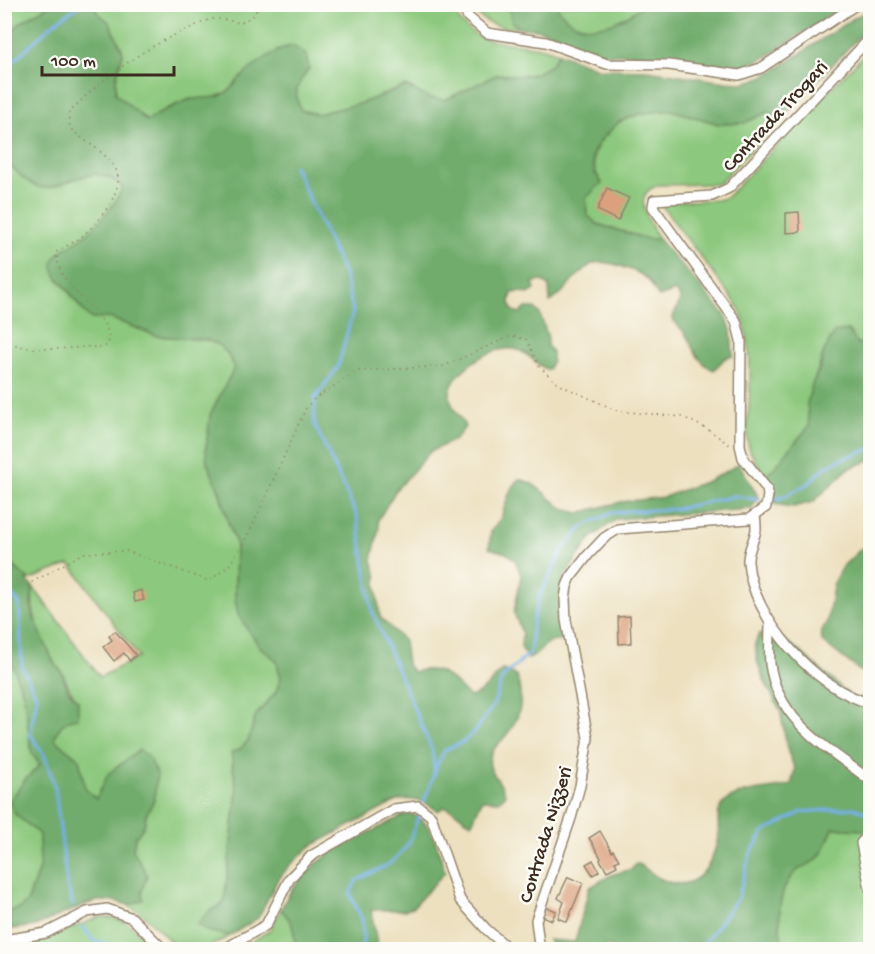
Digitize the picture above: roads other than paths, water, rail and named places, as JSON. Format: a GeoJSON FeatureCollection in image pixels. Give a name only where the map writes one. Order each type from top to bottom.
{"type":"FeatureCollection","features":[{"type":"Feature","properties":{"kind":"street"},"geometry":{"type":"LineString","coordinates":[[461,4],[468,17],[487,33],[546,42],[607,64],[669,65],[739,75],[761,68],[857,4]]}},
{"type":"Feature","properties":{"kind":"street"},"geometry":{"type":"LineString","coordinates":[[862,4],[870,6]]}},
{"type":"Feature","properties":{"kind":"street","name":"Contrada Trogari"},"geometry":{"type":"LineString","coordinates":[[755,516],[766,507],[768,495],[767,489],[742,454],[740,445],[741,340],[736,321],[653,207],[654,200],[712,196],[729,188],[870,38]]}},
{"type":"Feature","properties":{"kind":"street"},"geometry":{"type":"LineString","coordinates":[[755,516],[756,529],[748,560],[754,589],[770,622],[788,647],[809,668],[844,693],[870,703]]}},
{"type":"Feature","properties":{"kind":"street","name":"Contrada Nizzeri"},"geometry":{"type":"LineString","coordinates":[[543,950],[539,945],[536,920],[572,818],[588,738],[566,620],[565,599],[571,577],[604,538],[618,529],[749,519],[755,516]]}},
{"type":"Feature","properties":{"kind":"street"},"geometry":{"type":"LineString","coordinates":[[770,622],[770,664],[779,697],[794,719],[821,743],[870,780]]}},
{"type":"Feature","properties":{"kind":"street"},"geometry":{"type":"LineString","coordinates":[[223,950],[266,925],[290,878],[311,856],[394,809],[418,806],[431,816],[460,900],[486,929],[510,950]]}},
{"type":"Feature","properties":{"kind":"street"},"geometry":{"type":"LineString","coordinates":[[870,833],[861,843],[870,888]]}},
{"type":"Feature","properties":{"kind":"street"},"geometry":{"type":"LineString","coordinates":[[4,940],[45,933],[87,912],[107,909],[132,918],[164,950]]}},
{"type":"Feature","properties":{"kind":"waterway"},"geometry":{"type":"LineString","coordinates":[[4,70],[54,23],[81,4]]}},
{"type":"Feature","properties":{"kind":"waterway"},"geometry":{"type":"LineString","coordinates":[[294,166],[344,274],[353,311],[338,367],[315,398],[314,423],[357,516],[372,611],[432,750],[435,774]]}},
{"type":"Feature","properties":{"kind":"waterway"},"geometry":{"type":"LineString","coordinates":[[772,500],[784,497],[809,483],[823,469],[836,461],[870,449]]}},
{"type":"Feature","properties":{"kind":"waterway"},"geometry":{"type":"LineString","coordinates":[[424,802],[437,765],[445,750],[463,742],[476,730],[494,704],[502,678],[530,653],[533,620],[541,593],[564,548],[584,526],[612,513],[676,509],[735,496],[760,500]]}},
{"type":"Feature","properties":{"kind":"waterway"},"geometry":{"type":"LineString","coordinates":[[4,587],[19,603],[22,667],[37,697],[30,734],[45,757],[55,788],[67,885],[73,905]]}},
{"type":"Feature","properties":{"kind":"waterway"},"geometry":{"type":"LineString","coordinates":[[699,950],[738,898],[750,854],[764,832],[802,812],[854,808],[870,814]]}},
{"type":"Feature","properties":{"kind":"waterway"},"geometry":{"type":"LineString","coordinates":[[362,950],[362,920],[350,893],[356,881],[389,864],[399,855],[409,843],[419,815]]}},
{"type":"Feature","properties":{"kind":"waterway"},"geometry":{"type":"LineString","coordinates":[[83,927],[93,940],[109,945],[112,950]]}}]}
